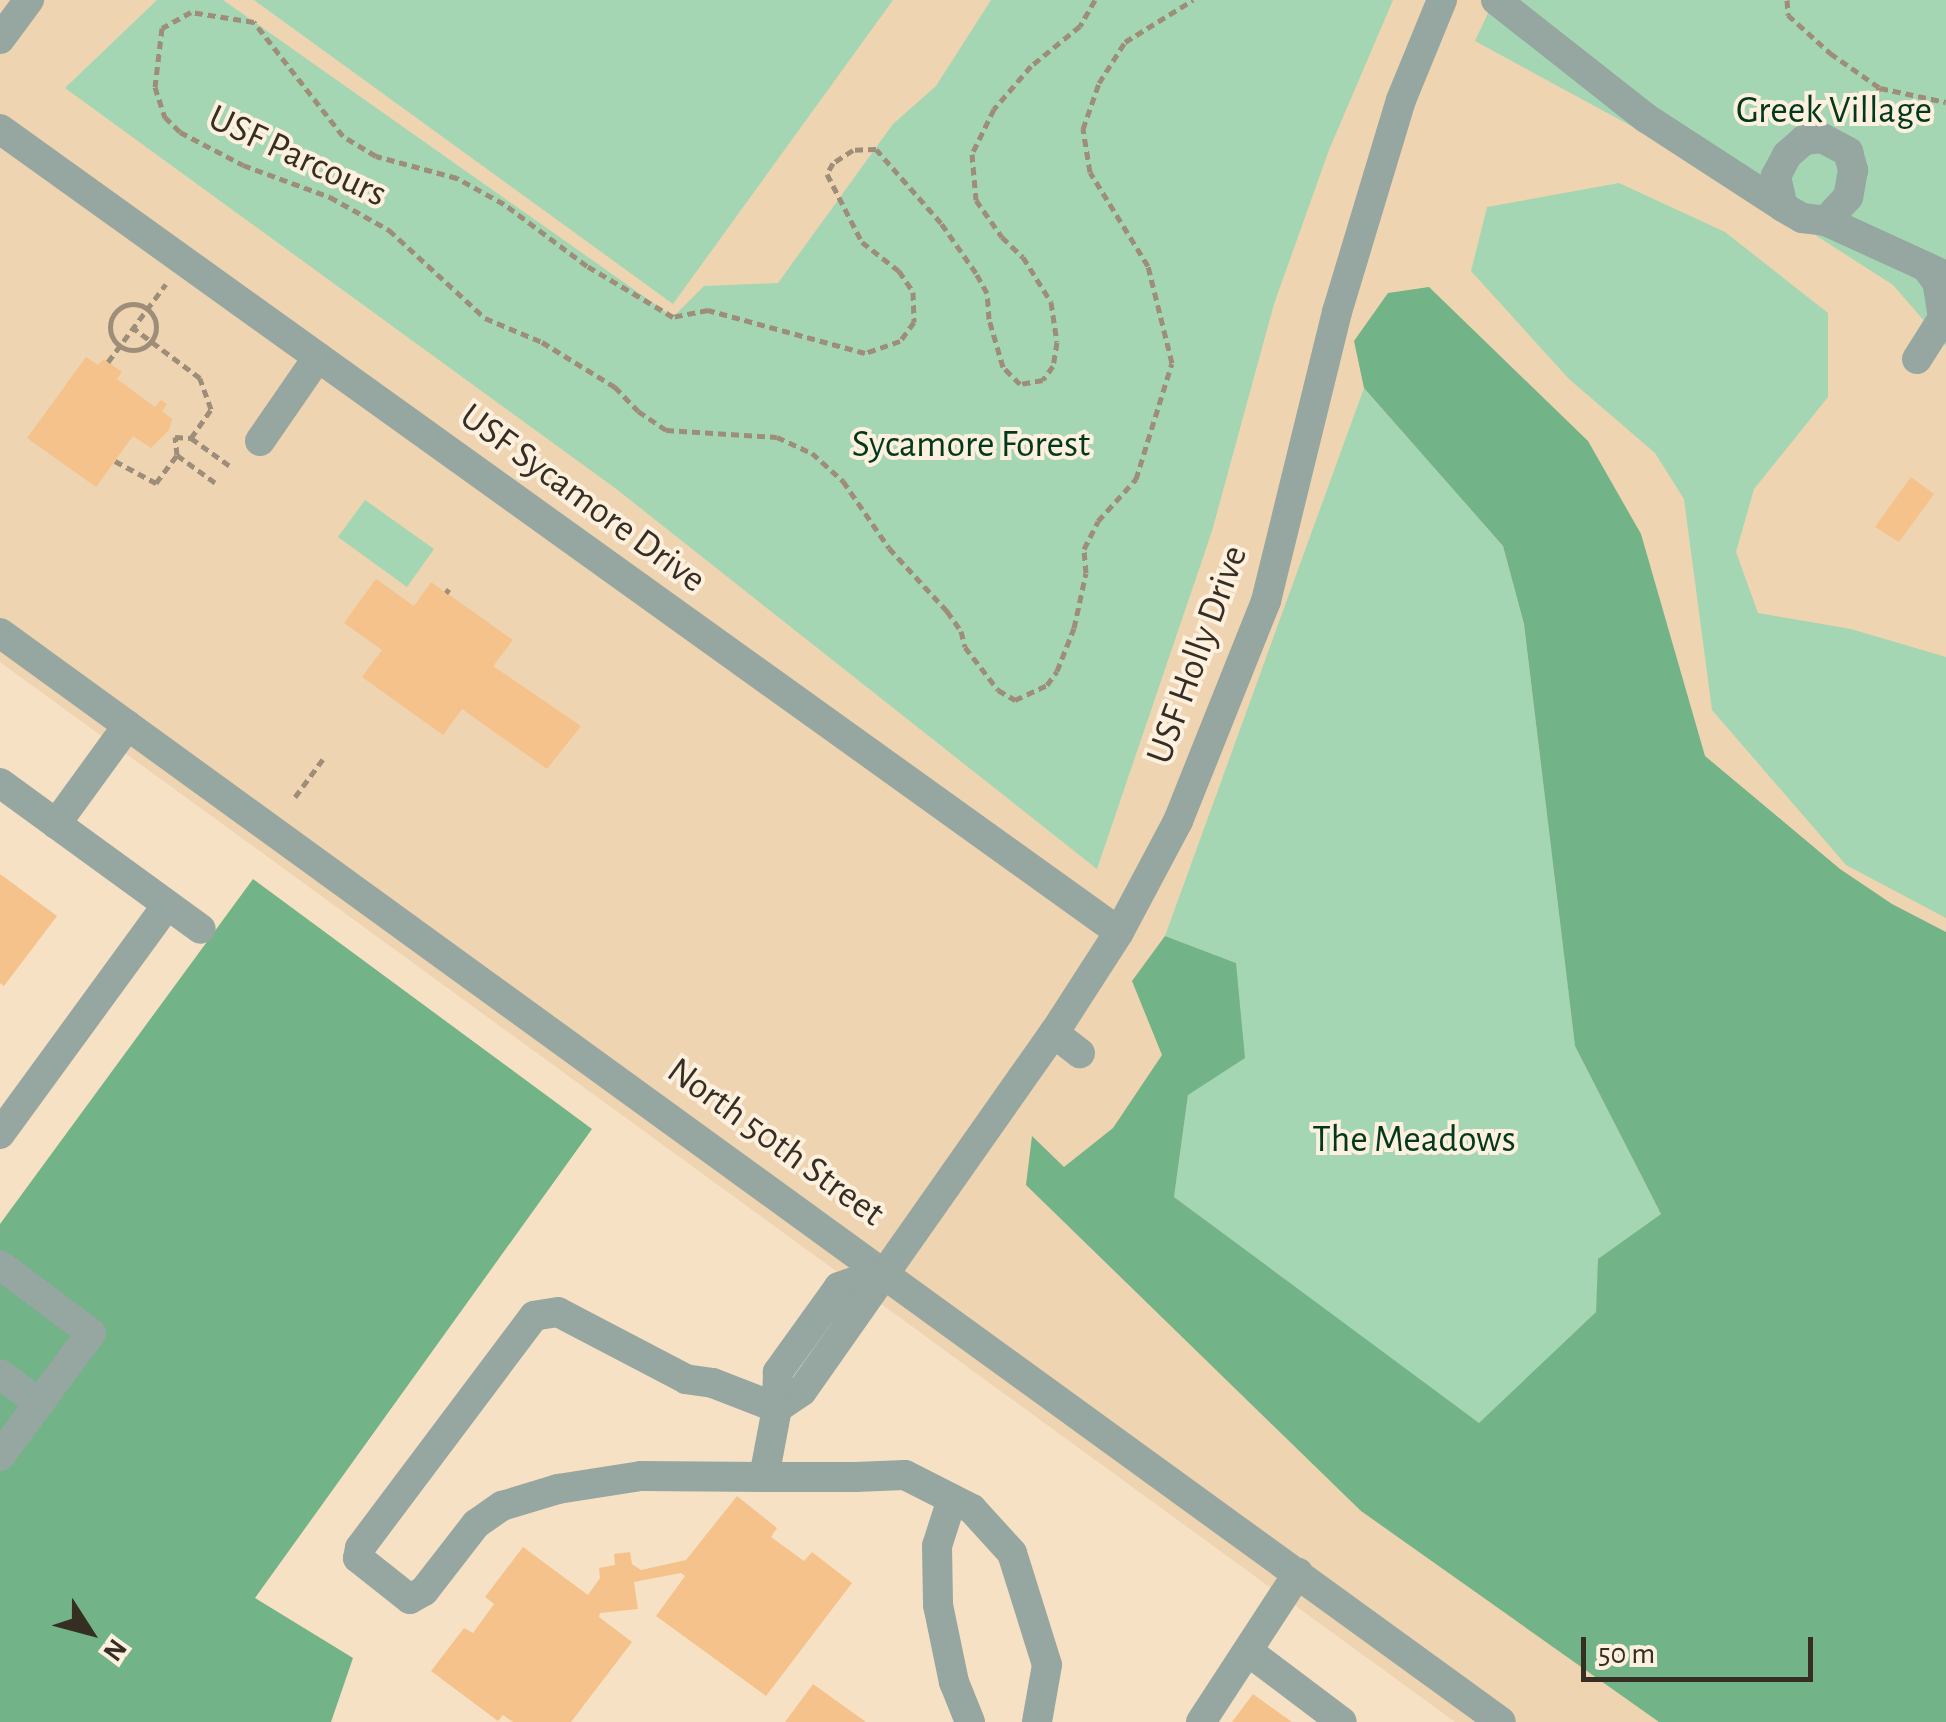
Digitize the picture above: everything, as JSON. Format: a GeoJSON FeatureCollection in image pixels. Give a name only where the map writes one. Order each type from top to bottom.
{"type":"FeatureCollection","features":[{"type":"Feature","properties":{"kind":"street"},"geometry":{"type":"LineString","coordinates":[[0,40],[28,0]]}},
{"type":"Feature","properties":{"kind":"street","name":"USF Holly Drive"},"geometry":{"type":"LineString","coordinates":[[885,1271],[1054,1034],[1119,932],[1178,821],[1266,601],[1337,312],[1400,100],[1442,0]]}},
{"type":"Feature","properties":{"kind":"street"},"geometry":{"type":"LineString","coordinates":[[1496,0],[1646,118],[1783,207],[1802,218],[1826,221],[1936,272],[1942,318],[1917,359]]}},
{"type":"Feature","properties":{"kind":"street","name":"USF Sycamore Drive"},"geometry":{"type":"LineString","coordinates":[[0,129],[1119,932]]}},
{"type":"Feature","properties":{"kind":"street"},"geometry":{"type":"LineString","coordinates":[[1783,207],[1776,176],[1787,155],[1804,140],[1822,138],[1848,152],[1853,170],[1848,197],[1826,221]]}},
{"type":"Feature","properties":{"kind":"street"},"geometry":{"type":"LineString","coordinates":[[260,441],[318,357]]}},
{"type":"Feature","properties":{"kind":"street","name":"North 50th Street"},"geometry":{"type":"LineString","coordinates":[[0,633],[1502,1722]]}},
{"type":"Feature","properties":{"kind":"street"},"geometry":{"type":"LineString","coordinates":[[56,824],[128,725]]}},
{"type":"Feature","properties":{"kind":"street"},"geometry":{"type":"LineString","coordinates":[[0,783],[200,929]]}},
{"type":"Feature","properties":{"kind":"street"},"geometry":{"type":"LineString","coordinates":[[0,1134],[167,905]]}},
{"type":"Feature","properties":{"kind":"street"},"geometry":{"type":"LineString","coordinates":[[1054,1034],[1080,1054]]}},
{"type":"Feature","properties":{"kind":"street"},"geometry":{"type":"LineString","coordinates":[[0,1266],[91,1333],[0,1456]]}},
{"type":"Feature","properties":{"kind":"street"},"geometry":{"type":"LineString","coordinates":[[764,1477],[777,1408],[778,1372],[838,1286],[885,1271]]}},
{"type":"Feature","properties":{"kind":"street"},"geometry":{"type":"LineString","coordinates":[[777,1408],[712,1383],[686,1379],[558,1312],[534,1316],[360,1548],[358,1558],[410,1599],[424,1591],[476,1524],[502,1506],[558,1489],[642,1476],[905,1475],[972,1509],[1012,1552],[1046,1664],[1037,1722]]}},
{"type":"Feature","properties":{"kind":"street"},"geometry":{"type":"LineString","coordinates":[[0,1374],[39,1403]]}},
{"type":"Feature","properties":{"kind":"street"},"geometry":{"type":"LineString","coordinates":[[952,1498],[937,1546],[938,1605],[954,1682],[970,1722]]}},
{"type":"Feature","properties":{"kind":"street"},"geometry":{"type":"LineString","coordinates":[[1201,1722],[1298,1573]]}},
{"type":"Feature","properties":{"kind":"street"},"geometry":{"type":"LineString","coordinates":[[1250,1652],[1342,1722]]}},
{"type":"Feature","properties":{"kind":"path","name":"USF Parcours"},"geometry":{"type":"LineString","coordinates":[[1095,0],[1080,26],[1031,66],[994,110],[972,154],[976,200],[1002,237],[1024,257],[1051,302],[1057,342],[1053,366],[1043,380],[1020,384],[1004,368],[989,319],[987,292],[976,274],[942,223],[876,150],[853,150],[833,162],[826,174],[862,242],[899,271],[913,292],[914,322],[900,341],[865,353],[708,310],[673,317],[587,266],[504,204],[456,178],[376,156],[343,136],[254,22],[190,12],[162,28],[155,88],[165,117],[180,132],[243,165],[330,197],[389,230],[485,318],[542,342],[615,386],[638,411],[666,430],[776,437],[812,453],[843,481],[889,548],[961,630],[964,647],[998,690],[1015,700],[1047,685],[1057,671],[1074,628],[1086,573],[1084,549],[1098,521],[1136,479],[1172,363],[1148,266],[1090,172],[1083,129],[1099,83],[1124,42],[1193,0]]}},
{"type":"Feature","properties":{"kind":"path"},"geometry":{"type":"LineString","coordinates":[[1787,0],[1788,15],[1830,53],[1880,88],[1946,102]]}},
{"type":"Feature","properties":{"kind":"path"},"geometry":{"type":"LineString","coordinates":[[1837,144],[1880,88]]}},
{"type":"Feature","properties":{"kind":"path"},"geometry":{"type":"LineString","coordinates":[[108,362],[182,261]]}},
{"type":"Feature","properties":{"kind":"path"},"geometry":{"type":"LineString","coordinates":[[148,309],[124,306],[113,316],[110,331],[120,346],[135,350],[153,341]]}},
{"type":"Feature","properties":{"kind":"path"},"geometry":{"type":"LineString","coordinates":[[148,309],[156,323],[153,341]]}},
{"type":"Feature","properties":{"kind":"path"},"geometry":{"type":"LineString","coordinates":[[132,327],[200,378],[212,409],[191,438]]}},
{"type":"Feature","properties":{"kind":"path"},"geometry":{"type":"LineString","coordinates":[[115,462],[156,483],[177,455],[175,437],[191,438],[230,466]]}},
{"type":"Feature","properties":{"kind":"path"},"geometry":{"type":"LineString","coordinates":[[177,455],[217,484]]}},
{"type":"Feature","properties":{"kind":"path"},"geometry":{"type":"LineString","coordinates":[[295,797],[323,759]]}},
{"type":"Feature","properties":{"kind":"shaded area"},"geometry":{"type":"Polygon","coordinates":[[[0,0],[1946,0],[1946,1722],[1455,1722],[0,662],[0,0]]]}},
{"type":"Feature","properties":{"kind":"green space","name":"Sycamore Forest"},"geometry":{"type":"Polygon","coordinates":[[[157,0],[223,0],[673,317],[704,286],[778,283],[893,124],[936,86],[991,0],[1393,0],[1329,150],[1274,304],[1212,531],[1097,869],[615,488],[65,88],[157,0]]]}},
{"type":"Feature","properties":{"kind":"green space"},"geometry":{"type":"Polygon","coordinates":[[[254,0],[893,0],[673,304],[254,0]]]}},
{"type":"Feature","properties":{"kind":"green space","name":"Greek Village"},"geometry":{"type":"Polygon","coordinates":[[[1494,0],[1946,0],[1946,346],[1893,285],[1725,177],[1475,41],[1494,0]]]}},
{"type":"Feature","properties":{"kind":"green space"},"geometry":{"type":"Polygon","coordinates":[[[1619,183],[1725,232],[1828,313],[1828,397],[1754,489],[1736,552],[1758,613],[1851,629],[1946,657],[1946,918],[1846,865],[1712,710],[1684,499],[1655,453],[1569,379],[1471,271],[1487,207],[1619,183]]]}},
{"type":"Feature","properties":{"kind":"green space"},"geometry":{"type":"Polygon","coordinates":[[[1429,287],[1588,441],[1641,534],[1705,756],[1840,869],[1892,904],[1946,932],[1946,1722],[1659,1722],[1361,1511],[1026,1185],[1032,1136],[1064,1167],[1113,1128],[1162,1055],[1132,981],[1165,936],[1236,963],[1245,1058],[1188,1095],[1174,1197],[1479,1423],[1596,1312],[1598,1259],[1661,1214],[1575,1046],[1524,624],[1503,546],[1364,388],[1354,341],[1388,293],[1429,287]]]}},
{"type":"Feature","properties":{"kind":"green space","name":"The Meadows"},"geometry":{"type":"Polygon","coordinates":[[[1364,388],[1503,546],[1524,624],[1575,1046],[1661,1214],[1599,1259],[1596,1312],[1479,1424],[1174,1197],[1188,1095],[1236,963],[1165,936],[1364,388]]]}},
{"type":"Feature","properties":{"kind":"green space"},"geometry":{"type":"Polygon","coordinates":[[[365,500],[434,549],[407,587],[338,537],[365,500]]]}},
{"type":"Feature","properties":{"kind":"green space"},"geometry":{"type":"Polygon","coordinates":[[[253,879],[592,1129],[255,1598],[353,1658],[331,1722],[0,1722],[0,1224],[253,879]]]}},
{"type":"Feature","properties":{"kind":"building"},"geometry":{"type":"Polygon","coordinates":[[[86,357],[98,365],[104,359],[122,372],[117,379],[155,407],[161,400],[167,404],[162,411],[172,419],[169,430],[151,448],[133,436],[96,487],[27,438],[86,357]]]}},
{"type":"Feature","properties":{"kind":"building"},"geometry":{"type":"Polygon","coordinates":[[[1911,477],[1934,494],[1899,542],[1875,527],[1911,477]]]}},
{"type":"Feature","properties":{"kind":"building"},"geometry":{"type":"Polygon","coordinates":[[[376,579],[414,606],[431,582],[513,640],[493,666],[581,726],[547,769],[462,709],[443,735],[362,677],[382,650],[344,623],[376,579]]]}},
{"type":"Feature","properties":{"kind":"building"},"geometry":{"type":"Polygon","coordinates":[[[0,874],[57,916],[4,986],[0,983],[0,874]]]}},
{"type":"Feature","properties":{"kind":"building"},"geometry":{"type":"Polygon","coordinates":[[[737,1496],[777,1528],[771,1537],[804,1561],[812,1552],[852,1583],[766,1696],[656,1616],[685,1576],[681,1573],[634,1582],[638,1609],[600,1613],[599,1617],[632,1642],[571,1722],[513,1722],[503,1715],[498,1721],[431,1671],[464,1628],[473,1633],[494,1604],[485,1597],[523,1547],[588,1595],[600,1578],[599,1568],[615,1565],[614,1554],[630,1552],[632,1564],[641,1570],[686,1560],[737,1496]]]}},
{"type":"Feature","properties":{"kind":"building"},"geometry":{"type":"Polygon","coordinates":[[[813,1684],[866,1722],[785,1722],[813,1684]]]}},
{"type":"Feature","properties":{"kind":"building"},"geometry":{"type":"Polygon","coordinates":[[[1253,1694],[1292,1722],[1232,1722],[1253,1694]]]}}]}
